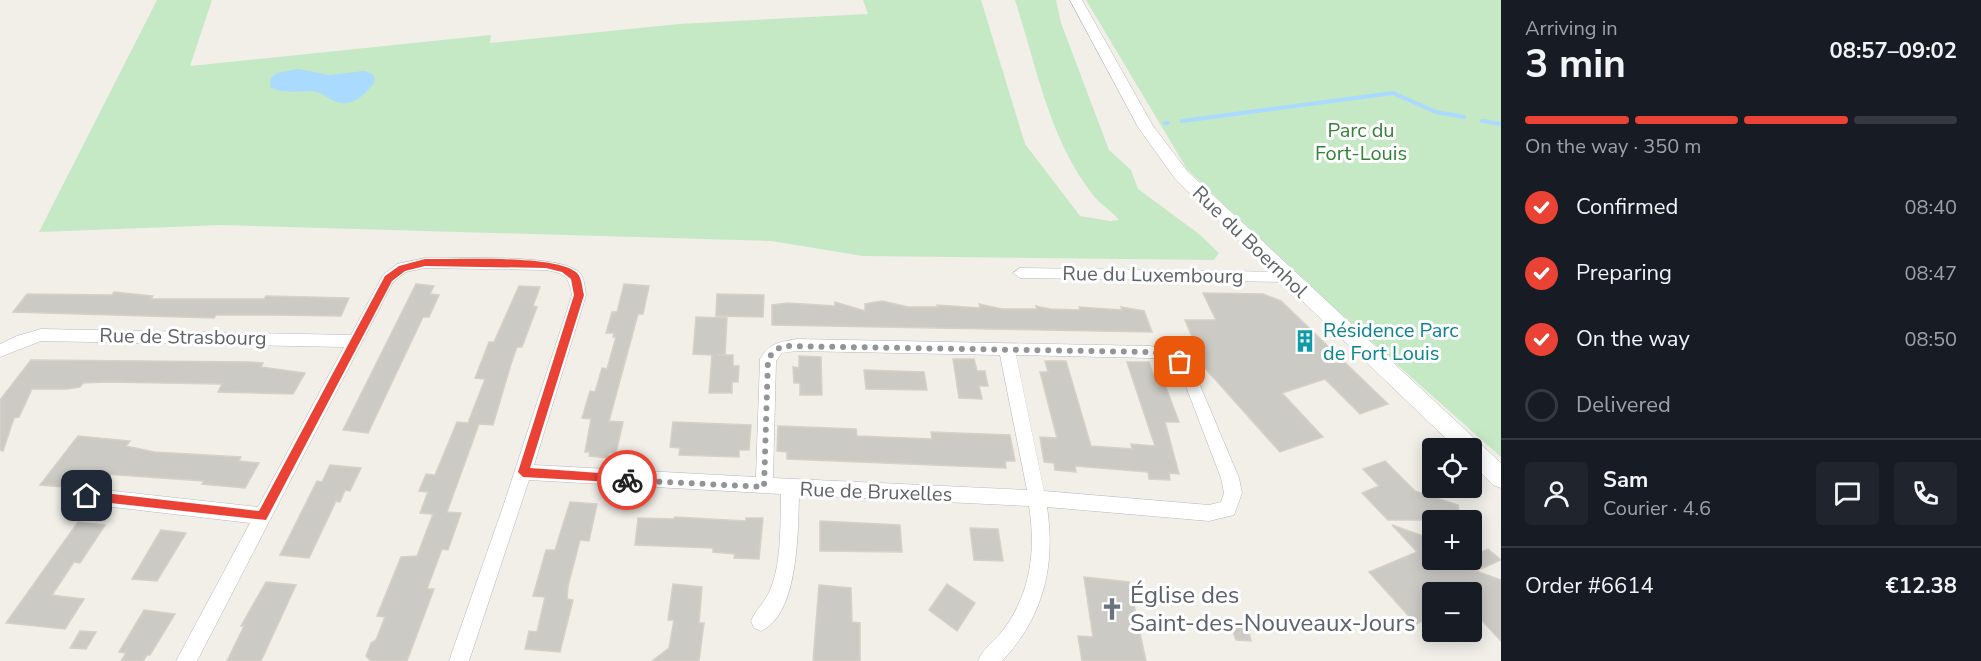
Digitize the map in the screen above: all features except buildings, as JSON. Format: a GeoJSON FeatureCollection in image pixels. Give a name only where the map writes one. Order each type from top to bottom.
{"type":"FeatureCollection","features":[{"type":"Feature","properties":{"kind":"street","name":"Rue du Boernhol"},"geometry":{"type":"LineString","coordinates":[[1076,0],[1161,151],[1199,194],[1459,438]]}},
{"type":"Feature","properties":{"kind":"street"},"geometry":{"type":"LineString","coordinates":[[186,661],[385,284],[397,271],[425,263],[554,266],[571,273],[579,289],[523,472],[472,629],[459,661]]}},
{"type":"Feature","properties":{"kind":"street","name":"Rue du Luxembourg"},"geometry":{"type":"LineString","coordinates":[[1020,273],[1286,277]]}},
{"type":"Feature","properties":{"kind":"street","name":"Rue de Strasbourg"},"geometry":{"type":"LineString","coordinates":[[6,348],[33,337],[49,335],[355,341]]}},
{"type":"Feature","properties":{"kind":"street"},"geometry":{"type":"LineString","coordinates":[[764,487],[767,365],[774,351],[789,345],[1007,350],[1038,499],[1043,545],[1037,580],[1019,625],[1005,645],[988,661]]}},
{"type":"Feature","properties":{"kind":"street","name":"Rue de Bruxelles"},"geometry":{"type":"LineString","coordinates":[[523,472],[764,487],[1038,499],[1209,513],[1228,509],[1233,493],[1230,478],[1187,369],[1169,355],[1150,352],[1007,350]]}},
{"type":"Feature","properties":{"kind":"street","name":"Rue du Boernhol"},"geometry":{"type":"LineString","coordinates":[[1482,460],[1501,478]]}},
{"type":"Feature","properties":{"kind":"street"},"geometry":{"type":"LineString","coordinates":[[761,621],[774,604],[785,574],[790,488]]}},
{"type":"Feature","properties":{"kind":"street"},"geometry":{"type":"LineString","coordinates":[[87,496],[262,516]]}},
{"type":"Feature","properties":{"kind":"street"},"geometry":{"type":"LineString","coordinates":[[465,661],[472,629]]}},
{"type":"Feature","properties":{"kind":"green space"},"geometry":{"type":"Polygon","coordinates":[[[157,0],[212,0],[190,66],[491,35],[490,43],[679,24],[868,14],[863,0],[981,0],[1025,144],[1080,216],[1110,221],[1119,220],[1093,195],[1065,150],[1045,101],[1015,0],[1056,0],[1061,23],[1109,150],[1131,170],[1138,189],[1199,234],[1219,253],[1214,260],[863,256],[771,241],[222,225],[39,232],[157,0]]]}},
{"type":"Feature","properties":{"kind":"green space","name":"Parc du Fort-Louis"},"geometry":{"type":"Polygon","coordinates":[[[1086,0],[1501,0],[1501,457],[1292,271],[1187,169],[1086,0]]]}},
{"type":"Feature","properties":{"kind":"water"},"geometry":{"type":"Polygon","coordinates":[[[298,69],[329,75],[364,71],[373,74],[375,82],[362,96],[345,103],[339,103],[311,91],[285,91],[270,87],[271,78],[277,73],[298,69]]]}},
{"type":"Feature","properties":{"kind":"waterway"},"geometry":{"type":"LineString","coordinates":[[1182,121],[1393,93],[1436,112],[1464,117]]}},
{"type":"Feature","properties":{"kind":"waterway"},"geometry":{"type":"LineString","coordinates":[[1482,121],[1501,124]]}},
{"type":"Feature","properties":{"kind":"way so far"},"geometry":{"type":"LineString","coordinates":[[627,480],[764,487],[767,365],[770,355],[783,346],[1150,352],[1169,355],[1180,362]]}},
{"type":"Feature","properties":{"kind":"place","name":"Résidence Parc de Fort Louis"},"geometry":{"type":"Point","coordinates":[1305,341]}},
{"type":"Feature","properties":{"kind":"place","name":"Église des Saint-des-Nouveaux-Jours"},"geometry":{"type":"Point","coordinates":[1112,609]}},
{"type":"Feature","properties":{"kind":"route"},"geometry":{"type":"LineString","coordinates":[[87,496],[262,516],[388,279],[402,268],[417,263],[546,265],[565,270],[575,277],[578,282],[579,295],[523,472],[627,480]]}}]}
